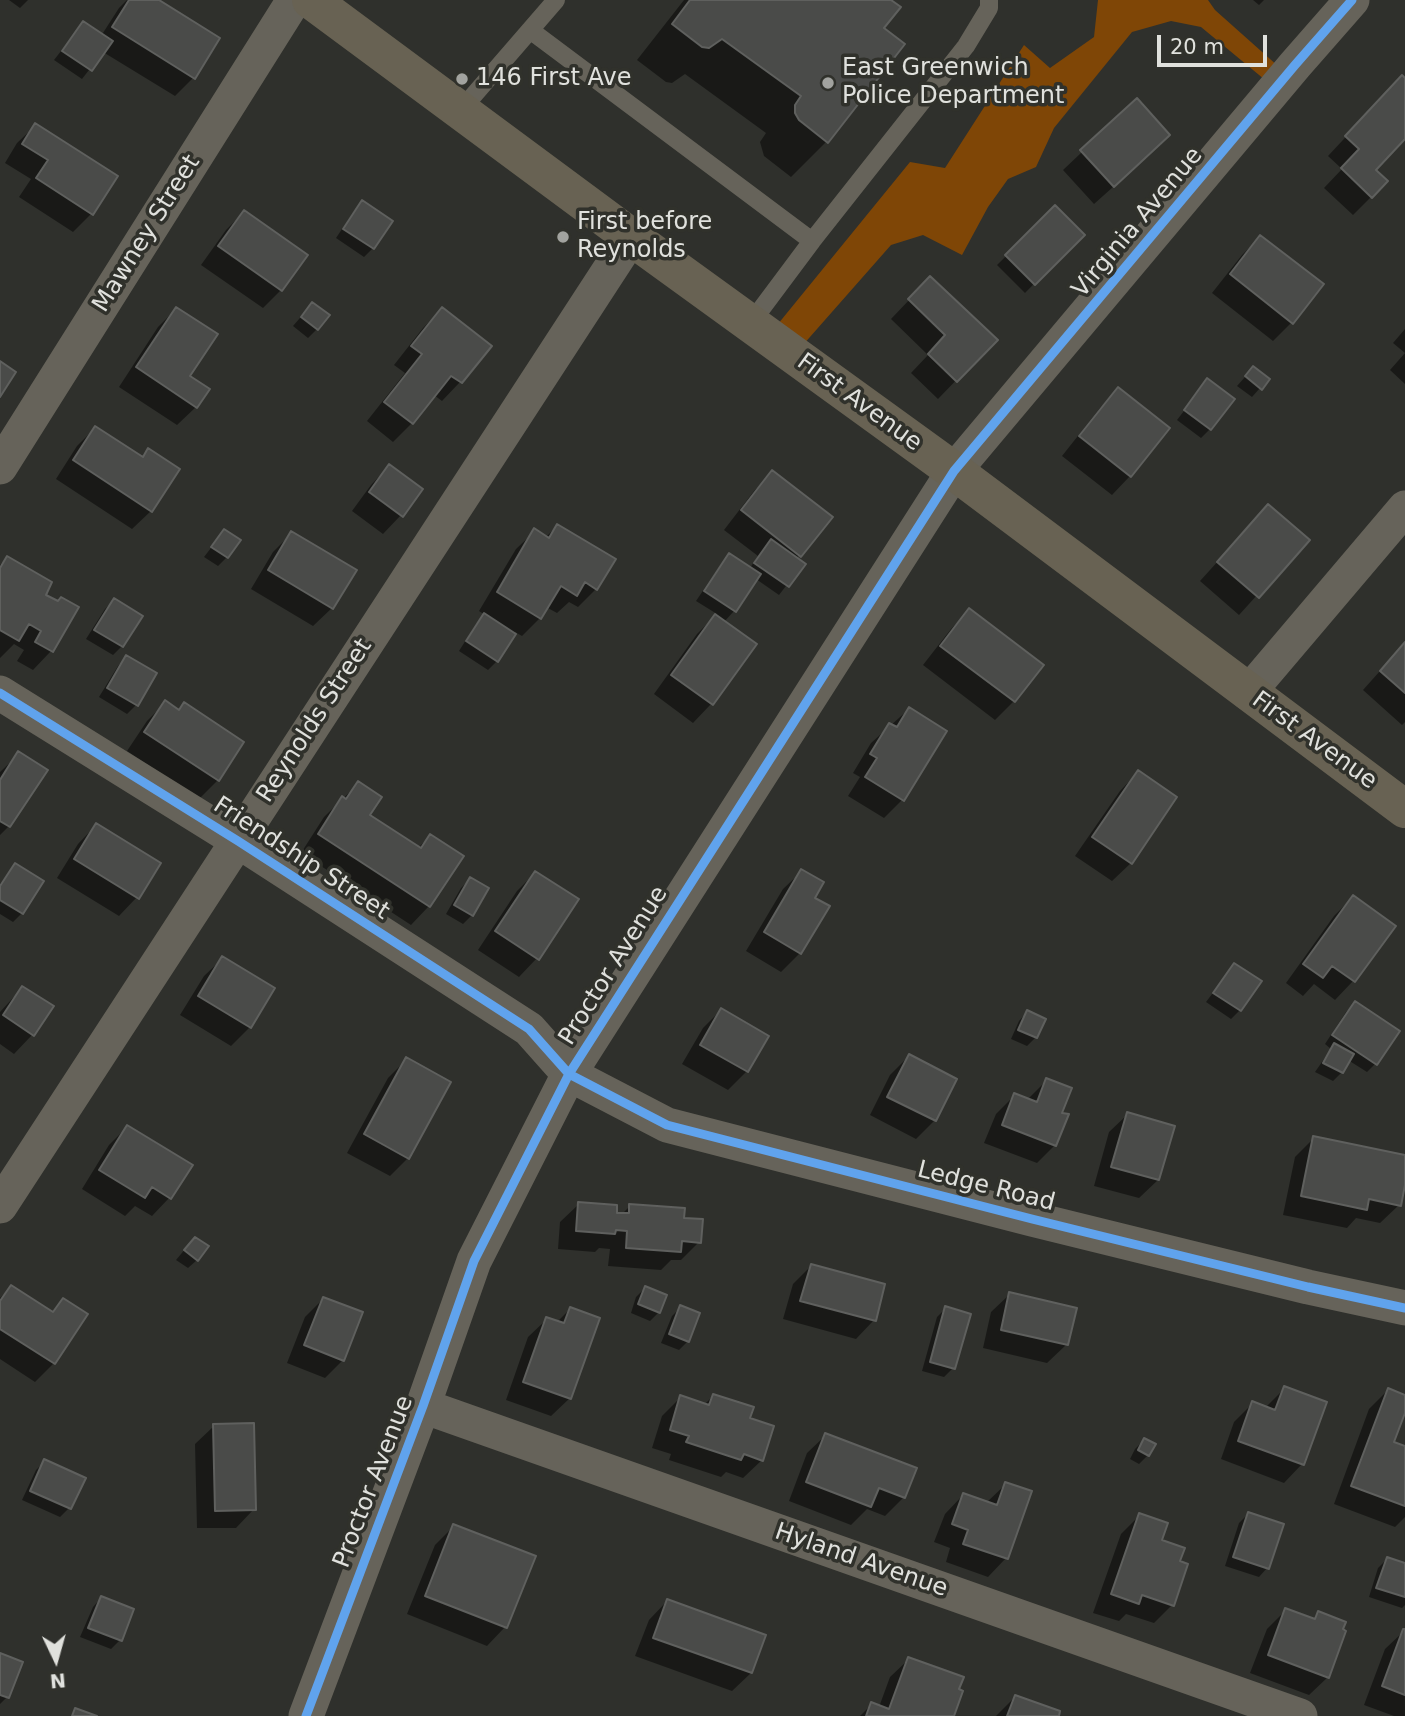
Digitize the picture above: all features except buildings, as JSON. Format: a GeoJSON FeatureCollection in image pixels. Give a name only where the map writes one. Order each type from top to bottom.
{"type":"FeatureCollection","features":[{"type":"Feature","properties":{"kind":"main road","name":"First Avenue"},"geometry":{"type":"LineString","coordinates":[[311,0],[954,471],[1405,809]]}},
{"type":"Feature","properties":{"kind":"street","name":"Mawney Street"},"geometry":{"type":"LineString","coordinates":[[0,467],[294,0]]}},
{"type":"Feature","properties":{"kind":"street","name":"Virginia Avenue"},"geometry":{"type":"LineString","coordinates":[[954,471],[1352,0]]}},
{"type":"Feature","properties":{"kind":"street","name":"Reynolds Street"},"geometry":{"type":"LineString","coordinates":[[0,1206],[631,237]]}},
{"type":"Feature","properties":{"kind":"street","name":"Proctor Avenue"},"geometry":{"type":"LineString","coordinates":[[306,1716],[423,1406],[474,1261],[569,1074],[954,471]]}},
{"type":"Feature","properties":{"kind":"street"},"geometry":{"type":"LineString","coordinates":[[1248,693],[1405,508]]}},
{"type":"Feature","properties":{"kind":"street","name":"Friendship Street"},"geometry":{"type":"LineString","coordinates":[[0,693],[238,841],[529,1029],[569,1074]]}},
{"type":"Feature","properties":{"kind":"street","name":"Ledge Road"},"geometry":{"type":"LineString","coordinates":[[569,1074],[667,1125],[1046,1223],[1405,1308]]}},
{"type":"Feature","properties":{"kind":"street","name":"Hyland Avenue"},"geometry":{"type":"LineString","coordinates":[[423,1406],[1300,1716]]}},
{"type":"Feature","properties":{"kind":"lane"},"geometry":{"type":"LineString","coordinates":[[460,111],[556,0]]}},
{"type":"Feature","properties":{"kind":"lane"},"geometry":{"type":"LineString","coordinates":[[750,324],[966,46],[989,8],[989,0]]}},
{"type":"Feature","properties":{"kind":"lane"},"geometry":{"type":"LineString","coordinates":[[530,30],[812,241]]}},
{"type":"Feature","properties":{"kind":"shaded area"},"geometry":{"type":"Polygon","coordinates":[[[1098,0],[1208,0],[1215,10],[1288,75],[1276,89],[1201,27],[1171,21],[1132,32],[1054,128],[1036,167],[1008,179],[988,207],[962,255],[923,235],[891,245],[795,354],[769,335],[910,162],[945,168],[1024,45],[1050,68],[1094,37],[1098,0]]]}},
{"type":"Feature","properties":{"kind":"cycle path"},"geometry":{"type":"LineString","coordinates":[[306,1716],[423,1406],[474,1261],[569,1074],[954,471],[1352,0]]}},
{"type":"Feature","properties":{"kind":"cycle path"},"geometry":{"type":"LineString","coordinates":[[0,693],[238,841],[529,1029],[569,1074],[667,1125],[1032,1219],[1405,1308]]}},
{"type":"Feature","properties":{"kind":"place","name":"146 First Ave"},"geometry":{"type":"Point","coordinates":[462,79]}},
{"type":"Feature","properties":{"kind":"place","name":"East Greenwich Police Department"},"geometry":{"type":"Point","coordinates":[828,83]}},
{"type":"Feature","properties":{"kind":"place","name":"First before Reynolds"},"geometry":{"type":"Point","coordinates":[563,237]}}]}
